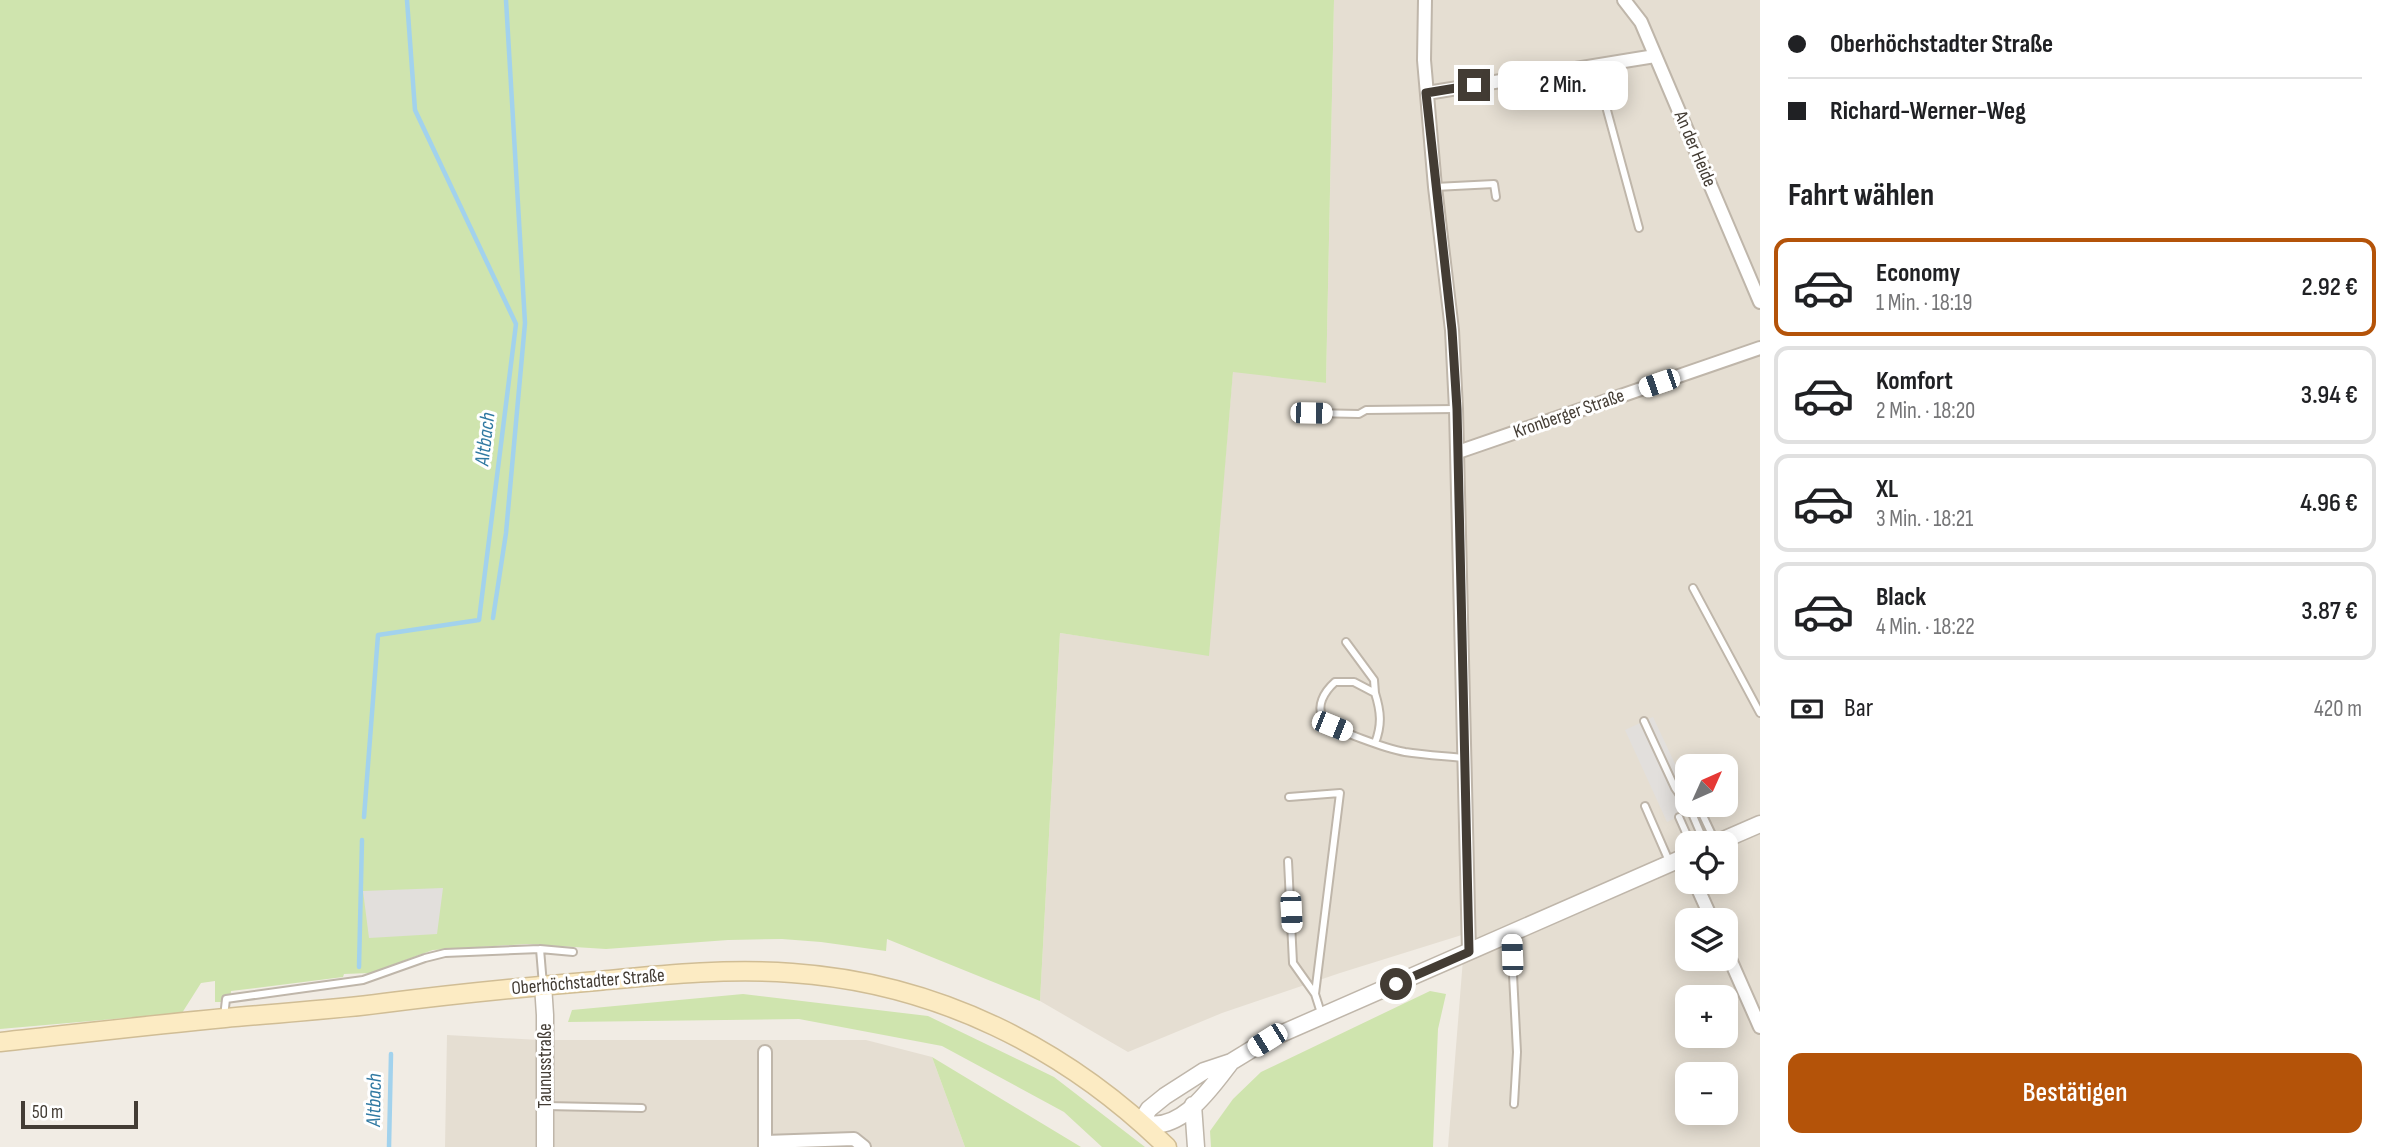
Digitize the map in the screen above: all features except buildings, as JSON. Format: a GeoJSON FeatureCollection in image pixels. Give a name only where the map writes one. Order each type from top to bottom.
{"type":"FeatureCollection","features":[{"type":"Feature","properties":{"kind":"main road","name":"Oberhöchstadter Straße"},"geometry":{"type":"LineString","coordinates":[[0,1042],[382,1004],[542,985],[663,975],[752,972],[819,975],[898,990],[936,1001],[1010,1032],[1079,1072],[1141,1122],[1167,1147]]}},
{"type":"Feature","properties":{"kind":"street"},"geometry":{"type":"LineString","coordinates":[[1425,0],[1426,93],[1452,330],[1457,409],[1469,952]]}},
{"type":"Feature","properties":{"kind":"street","name":"An der Heide"},"geometry":{"type":"LineString","coordinates":[[1624,0],[1641,22],[1760,302]]}},
{"type":"Feature","properties":{"kind":"street"},"geometry":{"type":"LineString","coordinates":[[1426,93],[1655,56]]}},
{"type":"Feature","properties":{"kind":"street","name":"Kronberger Straße"},"geometry":{"type":"LineString","coordinates":[[1458,452],[1760,348]]}},
{"type":"Feature","properties":{"kind":"street"},"geometry":{"type":"LineString","coordinates":[[1738,833],[1760,824]]}},
{"type":"Feature","properties":{"kind":"street"},"geometry":{"type":"LineString","coordinates":[[1231,1062],[1214,1084],[1180,1116],[1162,1125],[1141,1122],[1149,1109],[1165,1096],[1204,1071],[1231,1062],[1267,1040],[1675,861]]}},
{"type":"Feature","properties":{"kind":"street"},"geometry":{"type":"LineString","coordinates":[[1735,971],[1760,1027]]}},
{"type":"Feature","properties":{"kind":"street","name":"Taunusstraße"},"geometry":{"type":"LineString","coordinates":[[542,985],[544,1147]]}},
{"type":"Feature","properties":{"kind":"street"},"geometry":{"type":"LineString","coordinates":[[765,1052],[765,1144],[854,1139],[864,1147]]}},
{"type":"Feature","properties":{"kind":"street"},"geometry":{"type":"LineString","coordinates":[[1193,1105],[1196,1147]]}},
{"type":"Feature","properties":{"kind":"lane"},"geometry":{"type":"LineString","coordinates":[[1594,64],[1639,228]]}},
{"type":"Feature","properties":{"kind":"lane"},"geometry":{"type":"LineString","coordinates":[[1435,187],[1494,184],[1496,197]]}},
{"type":"Feature","properties":{"kind":"lane"},"geometry":{"type":"LineString","coordinates":[[1311,413],[1359,414],[1366,410],[1457,409]]}},
{"type":"Feature","properties":{"kind":"lane"},"geometry":{"type":"LineString","coordinates":[[1693,588],[1760,713]]}},
{"type":"Feature","properties":{"kind":"lane"},"geometry":{"type":"LineString","coordinates":[[1346,642],[1374,680],[1381,718],[1375,743]]}},
{"type":"Feature","properties":{"kind":"lane"},"geometry":{"type":"LineString","coordinates":[[1375,694],[1354,682],[1335,682],[1321,699],[1320,708],[1325,721],[1403,752],[1464,758]]}},
{"type":"Feature","properties":{"kind":"lane"},"geometry":{"type":"LineString","coordinates":[[1644,721],[1675,788],[1691,811],[1699,831]]}},
{"type":"Feature","properties":{"kind":"lane"},"geometry":{"type":"LineString","coordinates":[[1289,797],[1340,793],[1315,994]]}},
{"type":"Feature","properties":{"kind":"lane"},"geometry":{"type":"LineString","coordinates":[[1645,806],[1675,845]]}},
{"type":"Feature","properties":{"kind":"lane"},"geometry":{"type":"LineString","coordinates":[[1679,817],[1681,831]]}},
{"type":"Feature","properties":{"kind":"lane"},"geometry":{"type":"LineString","coordinates":[[1288,862],[1293,963],[1315,994],[1322,1016]]}},
{"type":"Feature","properties":{"kind":"lane"},"geometry":{"type":"LineString","coordinates":[[1511,934],[1517,1052],[1514,1104]]}},
{"type":"Feature","properties":{"kind":"lane"},"geometry":{"type":"LineString","coordinates":[[540,949],[542,985]]}},
{"type":"Feature","properties":{"kind":"lane"},"geometry":{"type":"LineString","coordinates":[[224,1018],[226,999],[363,980],[445,953],[540,949],[573,952]]}},
{"type":"Feature","properties":{"kind":"lane"},"geometry":{"type":"LineString","coordinates":[[544,1106],[642,1108]]}},
{"type":"Feature","properties":{"kind":"shaded area"},"geometry":{"type":"Polygon","coordinates":[[[1334,0],[1760,0],[1760,1147],[1448,1147],[1465,934],[1222,1013],[1128,1052],[1040,1001],[1060,633],[1208,655],[1233,371],[1326,383],[1334,0]]]}},
{"type":"Feature","properties":{"kind":"shaded area"},"geometry":{"type":"Polygon","coordinates":[[[1653,717],[1675,764],[1675,817],[1678,817],[1667,822],[1625,730],[1653,717]]]}},
{"type":"Feature","properties":{"kind":"shaded area"},"geometry":{"type":"Polygon","coordinates":[[[443,888],[437,934],[369,938],[363,891],[443,888]]]}},
{"type":"Feature","properties":{"kind":"shaded area"},"geometry":{"type":"Polygon","coordinates":[[[447,1035],[539,1040],[866,1040],[932,1057],[965,1147],[445,1147],[447,1035]]]}},
{"type":"Feature","properties":{"kind":"green space"},"geometry":{"type":"Polygon","coordinates":[[[0,0],[1334,0],[1326,383],[1233,372],[1209,656],[1060,633],[1040,1001],[887,939],[886,951],[782,939],[606,949],[527,944],[433,950],[370,973],[344,974],[343,977],[231,991],[230,1002],[215,1002],[215,981],[201,983],[182,1013],[0,1029],[0,0]]]}},
{"type":"Feature","properties":{"kind":"green space"},"geometry":{"type":"Polygon","coordinates":[[[1430,991],[1446,994],[1438,1029],[1433,1147],[1211,1147],[1210,1131],[1233,1099],[1261,1072],[1430,991]]]}},
{"type":"Feature","properties":{"kind":"green space"},"geometry":{"type":"Polygon","coordinates":[[[743,994],[928,1016],[1054,1077],[1145,1147],[1102,1147],[1064,1112],[942,1046],[799,1019],[568,1022],[572,1010],[743,994]]]}},
{"type":"Feature","properties":{"kind":"green space"},"geometry":{"type":"Polygon","coordinates":[[[932,1057],[1081,1147],[965,1147],[932,1057]]]}},
{"type":"Feature","properties":{"kind":"waterway","name":"Altbach"},"geometry":{"type":"LineString","coordinates":[[364,817],[378,635],[479,620],[516,324],[415,110],[407,0]]}},
{"type":"Feature","properties":{"kind":"waterway"},"geometry":{"type":"LineString","coordinates":[[493,618],[506,533],[525,323],[506,0]]}},
{"type":"Feature","properties":{"kind":"waterway","name":"Altbach"},"geometry":{"type":"LineString","coordinates":[[359,967],[362,840]]}},
{"type":"Feature","properties":{"kind":"waterway","name":"Altbach"},"geometry":{"type":"LineString","coordinates":[[389,1147],[391,1054]]}},
{"type":"Feature","properties":{"kind":"route"},"geometry":{"type":"LineString","coordinates":[[1396,984],[1469,952],[1457,409],[1452,330],[1426,93],[1474,85]]}}]}
